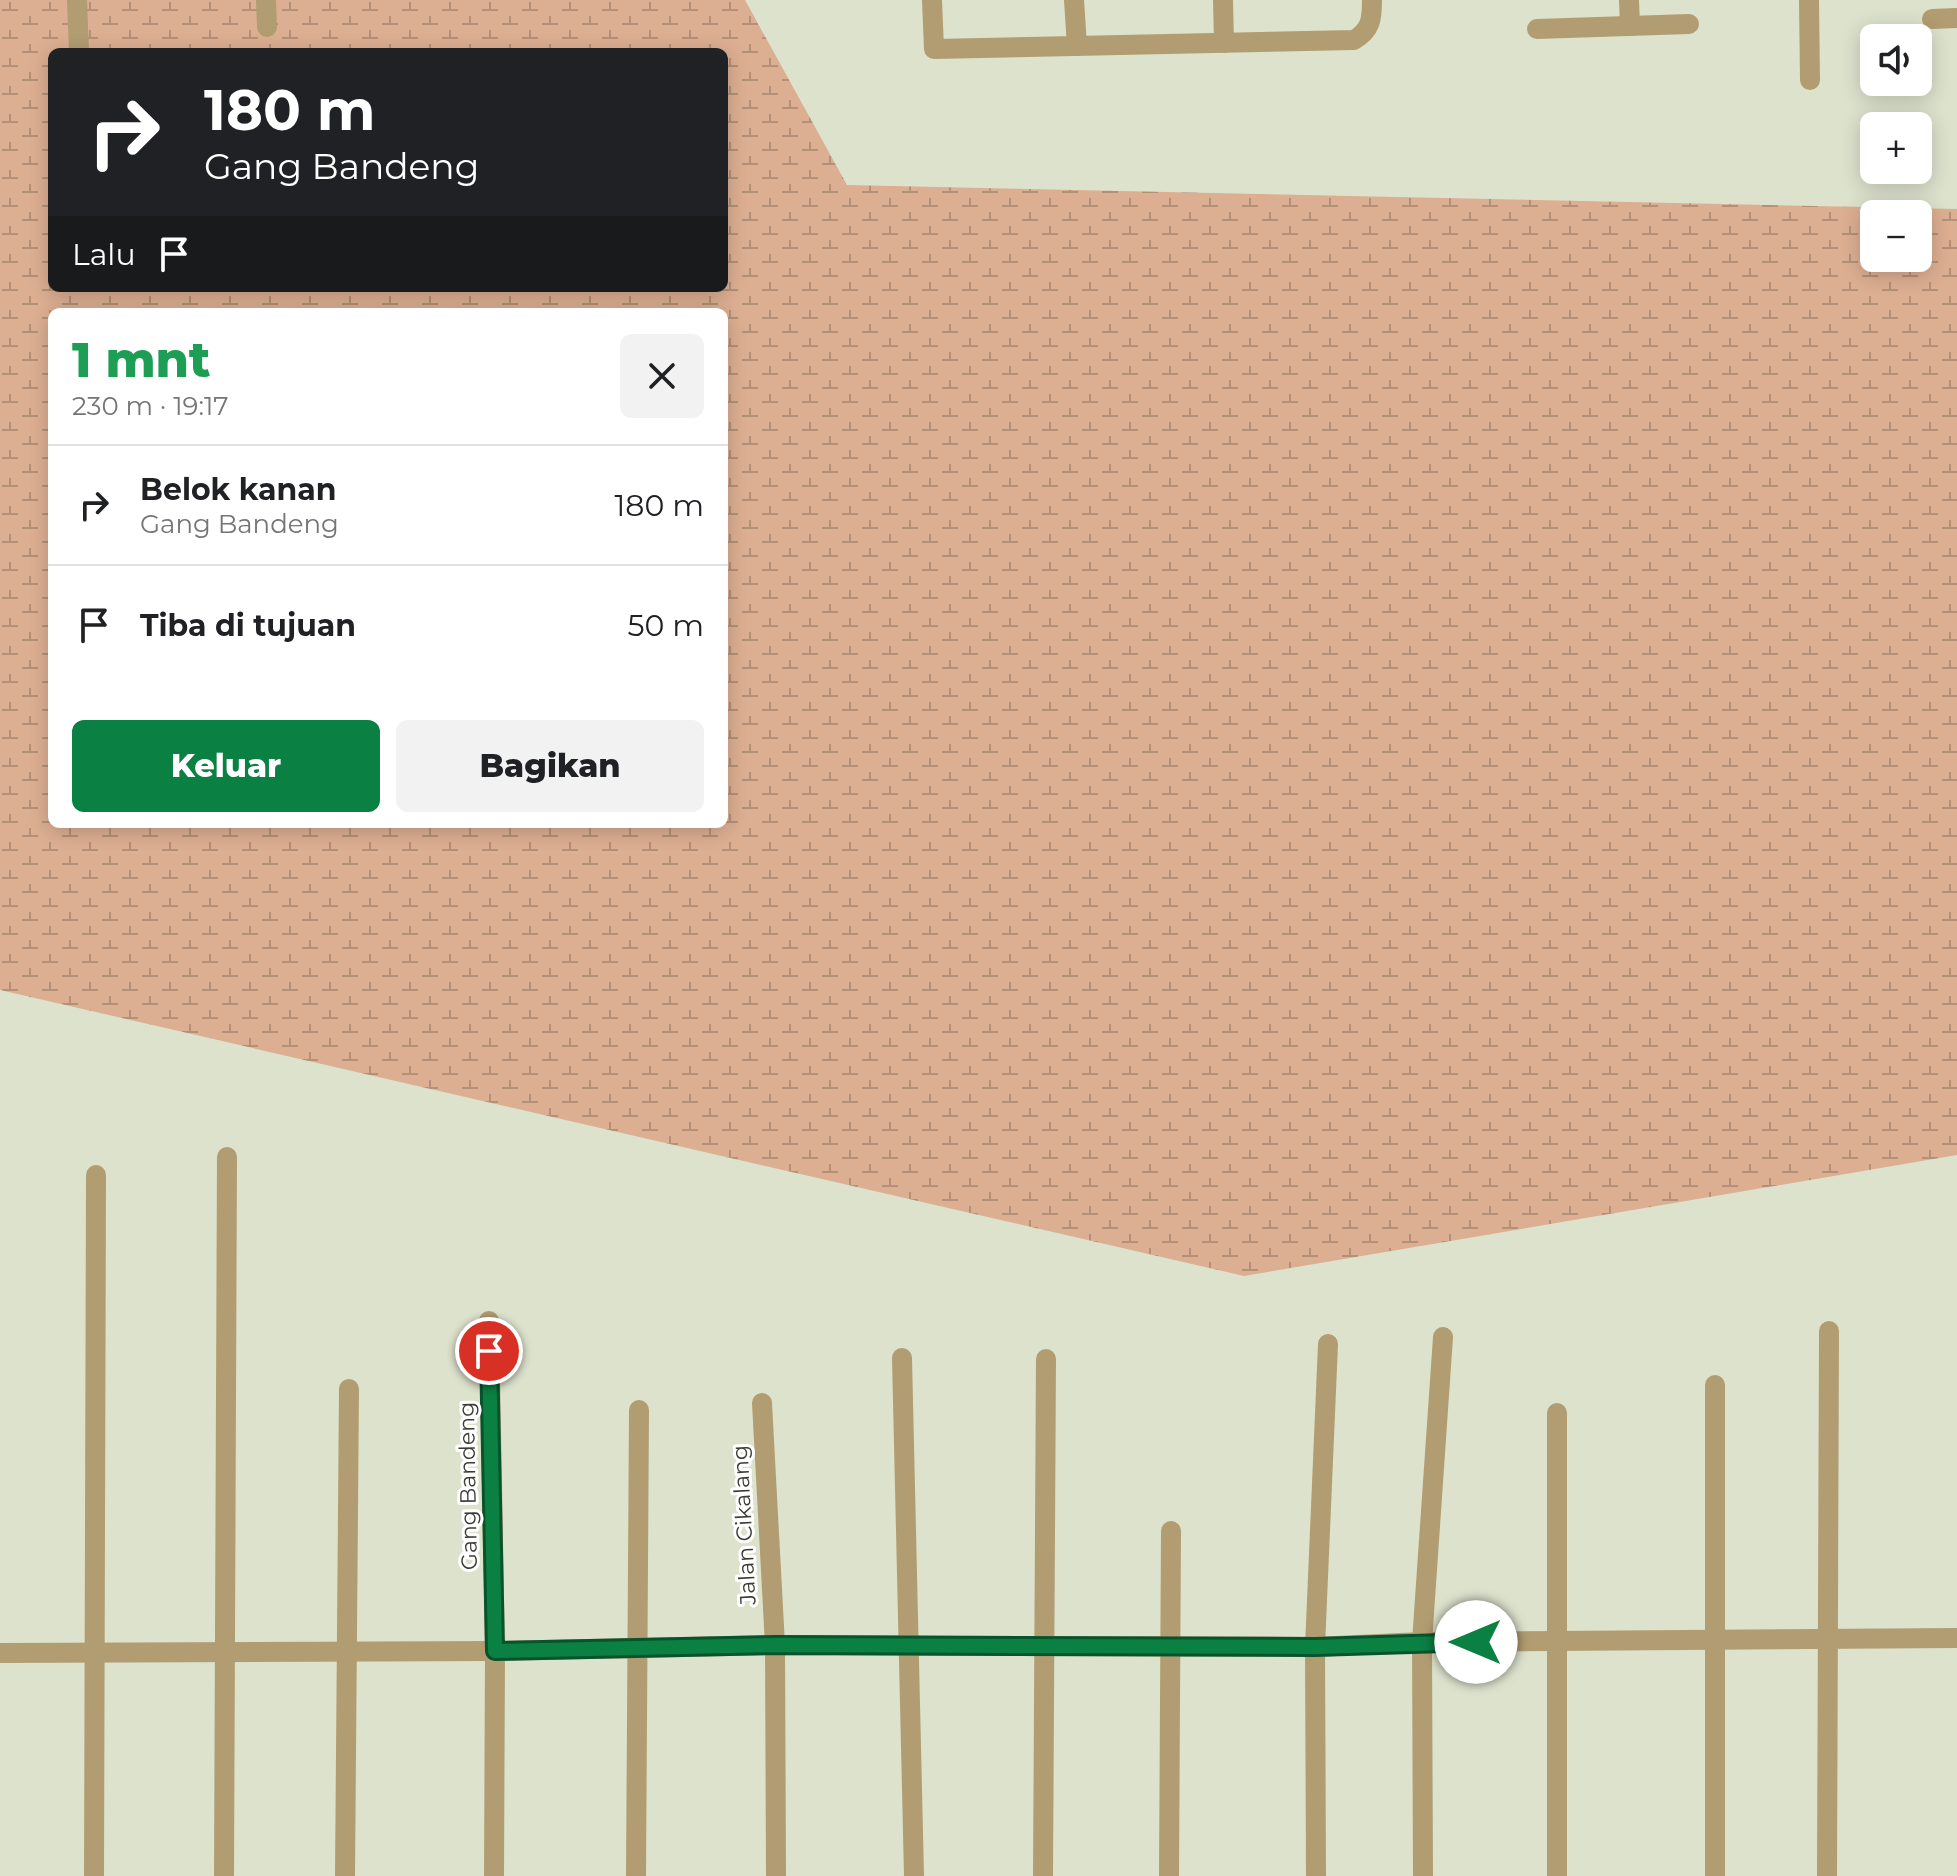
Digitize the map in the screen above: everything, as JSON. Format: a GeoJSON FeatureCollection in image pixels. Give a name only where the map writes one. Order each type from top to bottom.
{"type":"FeatureCollection","features":[{"type":"Feature","properties":{"kind":"street"},"geometry":{"type":"LineString","coordinates":[[77,0],[79,48]]}},
{"type":"Feature","properties":{"kind":"street"},"geometry":{"type":"LineString","coordinates":[[266,0],[267,27]]}},
{"type":"Feature","properties":{"kind":"street"},"geometry":{"type":"LineString","coordinates":[[932,0],[934,49],[1354,40],[1364,34],[1372,20],[1372,0]]}},
{"type":"Feature","properties":{"kind":"street"},"geometry":{"type":"LineString","coordinates":[[1074,0],[1077,46]]}},
{"type":"Feature","properties":{"kind":"street"},"geometry":{"type":"LineString","coordinates":[[1223,0],[1224,43]]}},
{"type":"Feature","properties":{"kind":"street"},"geometry":{"type":"LineString","coordinates":[[1629,0],[1630,26]]}},
{"type":"Feature","properties":{"kind":"street"},"geometry":{"type":"LineString","coordinates":[[1809,0],[1810,80]]}},
{"type":"Feature","properties":{"kind":"street"},"geometry":{"type":"LineString","coordinates":[[1932,19],[1957,18]]}},
{"type":"Feature","properties":{"kind":"street"},"geometry":{"type":"LineString","coordinates":[[1537,29],[1689,24]]}},
{"type":"Feature","properties":{"kind":"street"},"geometry":{"type":"LineString","coordinates":[[224,1876],[227,1157]]}},
{"type":"Feature","properties":{"kind":"street"},"geometry":{"type":"LineString","coordinates":[[94,1876],[96,1175]]}},
{"type":"Feature","properties":{"kind":"street","name":"Gang Bandeng"},"geometry":{"type":"LineString","coordinates":[[489,1321],[495,1651],[494,1876]]}},
{"type":"Feature","properties":{"kind":"street"},"geometry":{"type":"LineString","coordinates":[[1827,1876],[1829,1331]]}},
{"type":"Feature","properties":{"kind":"street"},"geometry":{"type":"LineString","coordinates":[[1423,1876],[1422,1642],[1443,1337]]}},
{"type":"Feature","properties":{"kind":"street"},"geometry":{"type":"LineString","coordinates":[[1316,1876],[1315,1647],[1328,1344]]}},
{"type":"Feature","properties":{"kind":"street"},"geometry":{"type":"LineString","coordinates":[[902,1358],[914,1876]]}},
{"type":"Feature","properties":{"kind":"street"},"geometry":{"type":"LineString","coordinates":[[1043,1876],[1046,1359]]}},
{"type":"Feature","properties":{"kind":"street"},"geometry":{"type":"LineString","coordinates":[[1715,1385],[1715,1876]]}},
{"type":"Feature","properties":{"kind":"street"},"geometry":{"type":"LineString","coordinates":[[345,1876],[349,1389]]}},
{"type":"Feature","properties":{"kind":"street","name":"Jalan Cikalang"},"geometry":{"type":"LineString","coordinates":[[762,1403],[775,1645],[776,1876]]}},
{"type":"Feature","properties":{"kind":"street"},"geometry":{"type":"LineString","coordinates":[[636,1876],[639,1410]]}},
{"type":"Feature","properties":{"kind":"street"},"geometry":{"type":"LineString","coordinates":[[1557,1413],[1557,1876]]}},
{"type":"Feature","properties":{"kind":"street"},"geometry":{"type":"LineString","coordinates":[[1169,1876],[1171,1531]]}},
{"type":"Feature","properties":{"kind":"street"},"geometry":{"type":"LineString","coordinates":[[0,1653],[495,1651],[775,1645],[1315,1647],[1422,1642],[1957,1638]]}},
{"type":"Feature","properties":{"kind":"green space"},"geometry":{"type":"Polygon","coordinates":[[[0,0],[745,0],[847,185],[1860,207],[1860,272],[1932,272],[1932,208],[1957,209],[1957,1155],[1244,1276],[0,990],[0,0]]]}},
{"type":"Feature","properties":{"kind":"route"},"geometry":{"type":"LineString","coordinates":[[489,1351],[495,1651],[775,1645],[1315,1647],[1476,1642]]}}]}
